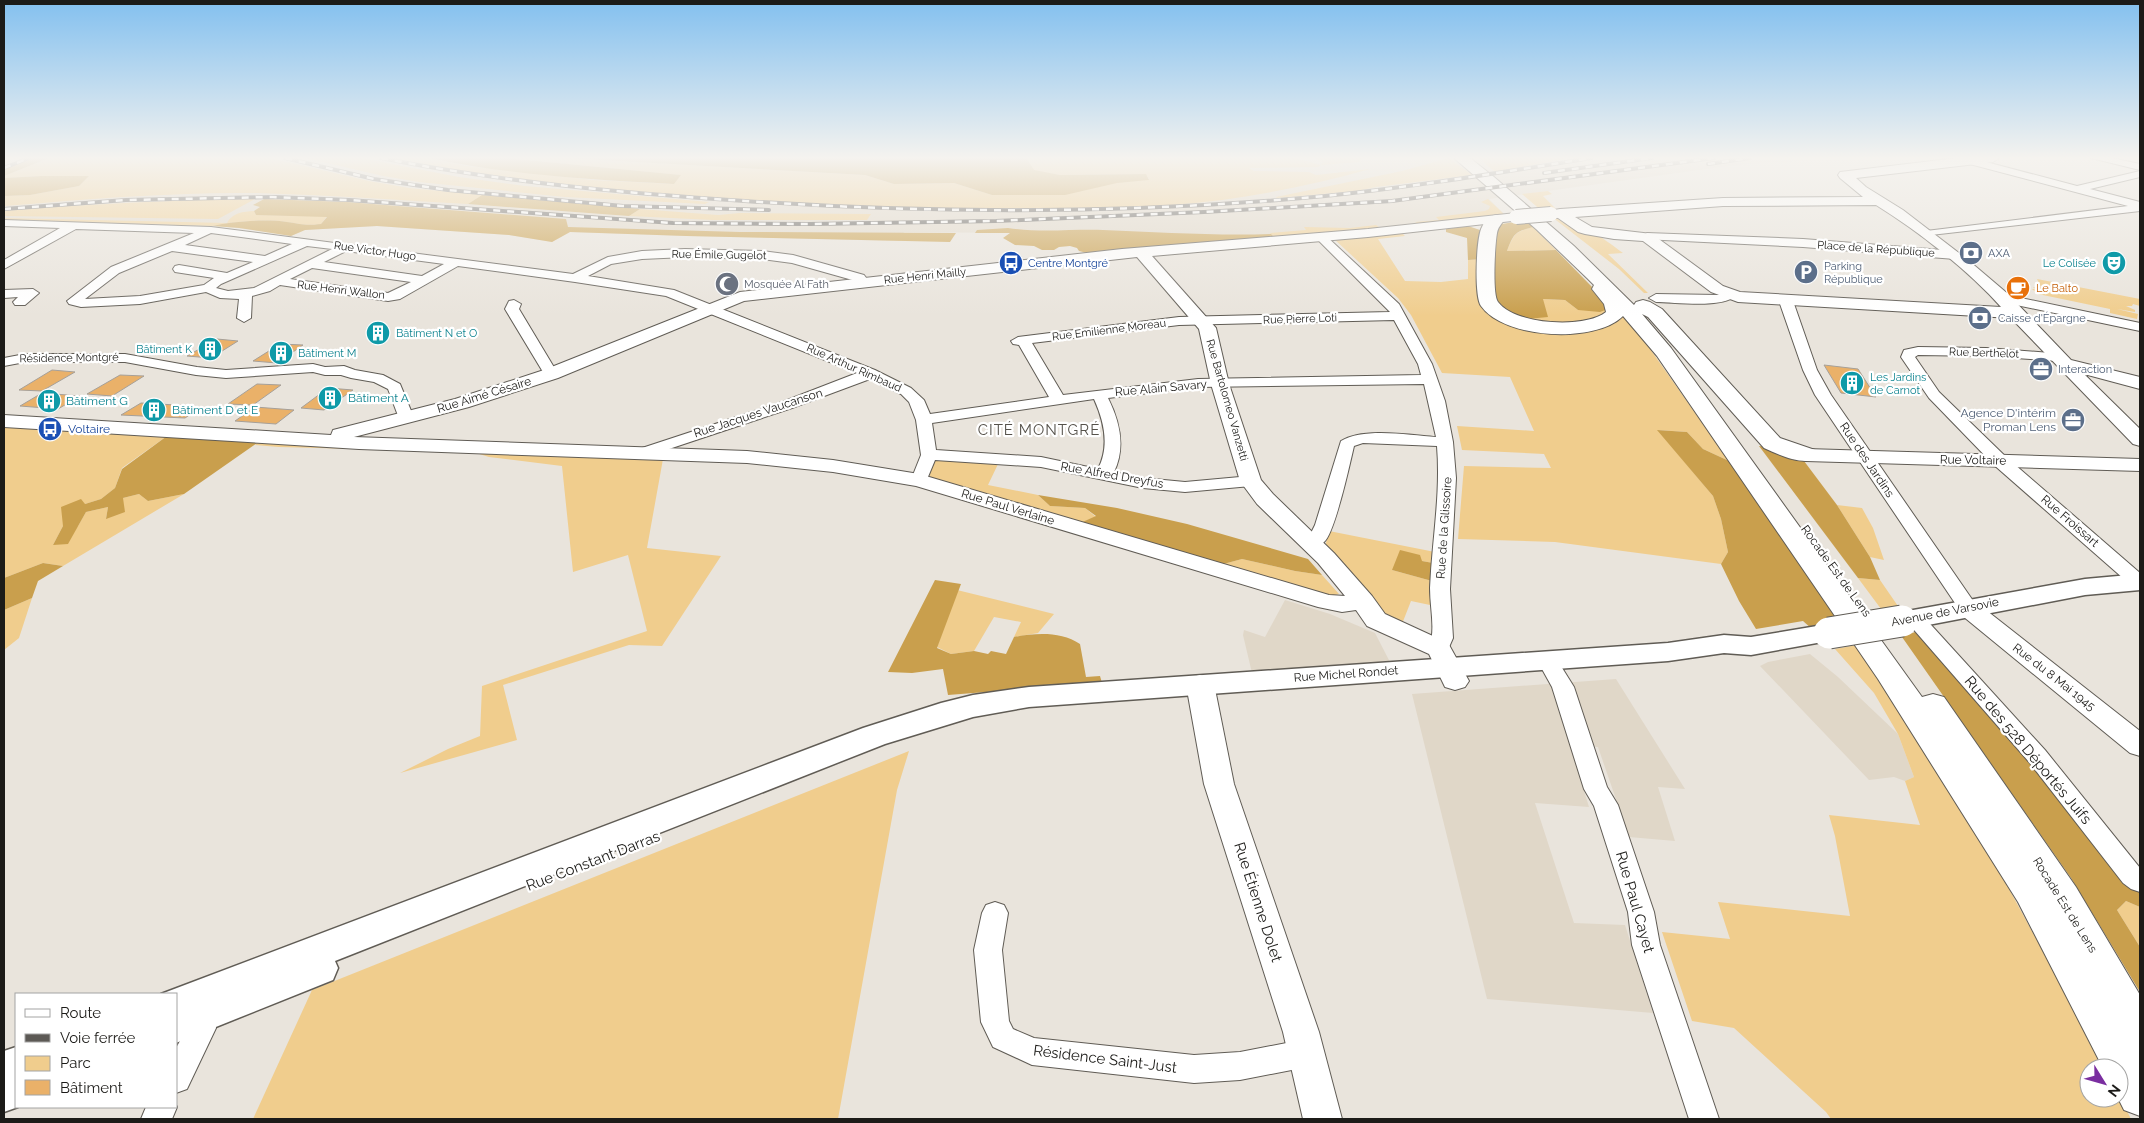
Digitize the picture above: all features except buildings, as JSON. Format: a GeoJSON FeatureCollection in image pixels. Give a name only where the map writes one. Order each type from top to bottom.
{"type":"FeatureCollection","features":[{"type":"Feature","properties":{"kind":"highway","name":"Rocade Est de Lens"},"geometry":{"type":"LineString","coordinates":[[1523,210],[1601,280],[1644,326],[1840,600],[2032,892],[2140,1095]]}},
{"type":"Feature","properties":{"kind":"highway","name":"Rocade Est de Lens"},"geometry":{"type":"LineString","coordinates":[[1534,210],[1594,261],[1646,300],[1669,341],[1967,754],[2062,898],[2140,1033]]}},
{"type":"Feature","properties":{"kind":"highway"},"geometry":{"type":"LineString","coordinates":[[1485,224],[1486,297],[1494,308],[1510,317],[1537,325],[1561,328],[1586,328],[1607,322],[1613,318],[1616,309],[1600,288],[1601,280]]}},
{"type":"Feature","properties":{"kind":"highway"},"geometry":{"type":"LineString","coordinates":[[1646,300],[1655,314],[1772,443],[1806,455]]}},
{"type":"Feature","properties":{"kind":"main road","name":"Avenue de Varsovie"},"geometry":{"type":"LineString","coordinates":[[1690,656],[1736,654],[1751,646],[1908,620],[2104,584],[2139,582]]}},
{"type":"Feature","properties":{"kind":"main road","name":"Rue Michel Rondet"},"geometry":{"type":"LineString","coordinates":[[1010,706],[1202,691],[1360,685],[1447,666],[1551,667],[1690,656]]}},
{"type":"Feature","properties":{"kind":"main road","name":"Rue Constant Darras"},"geometry":{"type":"LineString","coordinates":[[189,1010],[379,944],[895,743],[975,720],[1010,706]]}},
{"type":"Feature","properties":{"kind":"street","name":"Rue Henri Mailly"},"geometry":{"type":"LineString","coordinates":[[597,355],[740,297],[757,294],[1141,252],[1485,224],[1516,217],[1595,210]]}},
{"type":"Feature","properties":{"kind":"street"},"geometry":{"type":"LineString","coordinates":[[1893,210],[1954,255],[2002,298],[2140,440]]}},
{"type":"Feature","properties":{"kind":"street"},"geometry":{"type":"LineString","coordinates":[[1926,234],[2113,210]]}},
{"type":"Feature","properties":{"kind":"street","name":"Place de la République"},"geometry":{"type":"LineString","coordinates":[[1556,213],[1583,229],[1614,235],[1804,243],[1954,255]]}},
{"type":"Feature","properties":{"kind":"street","name":"Rue Victor Hugo"},"geometry":{"type":"LineString","coordinates":[[4,224],[211,230],[575,278],[669,293],[711,309]]}},
{"type":"Feature","properties":{"kind":"street"},"geometry":{"type":"LineString","coordinates":[[4,265],[74,225]]}},
{"type":"Feature","properties":{"kind":"street"},"geometry":{"type":"LineString","coordinates":[[211,230],[115,270],[74,301],[81,303],[140,300],[208,288],[226,276],[308,242]]}},
{"type":"Feature","properties":{"kind":"street","name":"Rue de la Glissoire"},"geometry":{"type":"LineString","coordinates":[[1321,237],[1388,299],[1425,364],[1437,401],[1445,442],[1448,478],[1440,589],[1447,666]]}},
{"type":"Feature","properties":{"kind":"street"},"geometry":{"type":"LineString","coordinates":[[1647,237],[1717,289],[1730,295],[1747,299],[2015,313]]}},
{"type":"Feature","properties":{"kind":"street"},"geometry":{"type":"LineString","coordinates":[[171,246],[267,260]]}},
{"type":"Feature","properties":{"kind":"street"},"geometry":{"type":"LineString","coordinates":[[208,288],[213,293],[224,295],[246,293],[263,288],[346,247]]}},
{"type":"Feature","properties":{"kind":"street","name":"Rue Bartolomeo Vanzetti"},"geometry":{"type":"LineString","coordinates":[[1141,252],[1207,328],[1220,384],[1250,481]]}},
{"type":"Feature","properties":{"kind":"street","name":"Rue Émile Gugelot"},"geometry":{"type":"LineString","coordinates":[[575,278],[600,264],[619,258],[685,253],[724,253],[793,259],[860,278],[864,282]]}},
{"type":"Feature","properties":{"kind":"street","name":"Rue Henri Wallon"},"geometry":{"type":"LineString","coordinates":[[278,281],[388,297],[395,296],[457,262]]}},
{"type":"Feature","properties":{"kind":"street"},"geometry":{"type":"LineString","coordinates":[[309,264],[424,280]]}},
{"type":"Feature","properties":{"kind":"street"},"geometry":{"type":"LineString","coordinates":[[179,269],[226,276]]}},
{"type":"Feature","properties":{"kind":"street"},"geometry":{"type":"LineString","coordinates":[[4,294],[33,293],[20,302]]}},
{"type":"Feature","properties":{"kind":"street"},"geometry":{"type":"LineString","coordinates":[[244,318],[246,293]]}},
{"type":"Feature","properties":{"kind":"street"},"geometry":{"type":"LineString","coordinates":[[1646,300],[1718,299],[1730,295]]}},
{"type":"Feature","properties":{"kind":"street"},"geometry":{"type":"LineString","coordinates":[[2002,298],[2140,326]]}},
{"type":"Feature","properties":{"kind":"street","name":"Rue des Jardins"},"geometry":{"type":"LineString","coordinates":[[1786,300],[1810,370],[1823,395],[1968,608]]}},
{"type":"Feature","properties":{"kind":"street"},"geometry":{"type":"LineString","coordinates":[[514,304],[512,309],[551,374]]}},
{"type":"Feature","properties":{"kind":"street","name":"Rue Arthur Rimbaud"},"geometry":{"type":"LineString","coordinates":[[711,309],[870,373],[906,391],[916,400],[924,420],[929,456]]}},
{"type":"Feature","properties":{"kind":"street","name":"Rue Pierre Loti"},"geometry":{"type":"LineString","coordinates":[[1200,320],[1239,321],[1399,316]]}},
{"type":"Feature","properties":{"kind":"street","name":"Rue Emilienne Moreau"},"geometry":{"type":"LineString","coordinates":[[1058,400],[1021,341],[1200,320]]}},
{"type":"Feature","properties":{"kind":"street","name":"Rue Berthelot"},"geometry":{"type":"LineString","coordinates":[[2000,461],[1934,396],[1908,357],[1909,353],[1986,352],[2062,361],[2140,383]]}},
{"type":"Feature","properties":{"kind":"street","name":"Rue Aimé Césaire"},"geometry":{"type":"LineString","coordinates":[[364,435],[406,418],[492,394],[551,374],[597,355]]}},
{"type":"Feature","properties":{"kind":"street","name":"Résidence Montgré"},"geometry":{"type":"LineString","coordinates":[[4,362],[25,358],[124,358],[187,368],[195,372],[212,371],[226,374],[313,368],[325,372],[344,370],[351,374],[378,378],[395,387],[406,418]]}},
{"type":"Feature","properties":{"kind":"street","name":"Rue Jacques Vaucanson"},"geometry":{"type":"LineString","coordinates":[[645,452],[682,438],[759,415],[870,373]]}},
{"type":"Feature","properties":{"kind":"street","name":"Rue Alain Savary"},"geometry":{"type":"LineString","coordinates":[[924,420],[1099,394],[1198,383],[1430,379]]}},
{"type":"Feature","properties":{"kind":"street"},"geometry":{"type":"LineString","coordinates":[[1099,394],[1109,415],[1112,428],[1113,448],[1104,474]]}},
{"type":"Feature","properties":{"kind":"street"},"geometry":{"type":"LineString","coordinates":[[4,421],[319,440],[364,435],[645,452]]}},
{"type":"Feature","properties":{"kind":"street"},"geometry":{"type":"LineString","coordinates":[[1309,542],[1318,538],[1324,524],[1347,444],[1363,438],[1445,442]]}},
{"type":"Feature","properties":{"kind":"street","name":"Rue Paul Verlaine"},"geometry":{"type":"LineString","coordinates":[[645,452],[747,457],[823,465],[919,480],[1328,602],[1342,604],[1363,601]]}},
{"type":"Feature","properties":{"kind":"street","name":"Rue Alfred Dreyfus"},"geometry":{"type":"LineString","coordinates":[[929,456],[956,455],[1041,462],[1143,483],[1186,487],[1250,481]]}},
{"type":"Feature","properties":{"kind":"street","name":"Rue Voltaire"},"geometry":{"type":"LineString","coordinates":[[1806,455],[2140,465]]}},
{"type":"Feature","properties":{"kind":"street"},"geometry":{"type":"LineString","coordinates":[[919,480],[929,456]]}},
{"type":"Feature","properties":{"kind":"street","name":"Rue Froissart"},"geometry":{"type":"LineString","coordinates":[[2000,461],[2139,582]]}},
{"type":"Feature","properties":{"kind":"street"},"geometry":{"type":"LineString","coordinates":[[1250,481],[1363,601],[1372,615],[1447,666]]}},
{"type":"Feature","properties":{"kind":"street","name":"Rue du 8 Mai 1945"},"geometry":{"type":"LineString","coordinates":[[1968,608],[2140,746]]}},
{"type":"Feature","properties":{"kind":"street","name":"Rue des 528 Déportés Juifs"},"geometry":{"type":"LineString","coordinates":[[1908,620],[2038,756],[2129,872],[2140,882]]}},
{"type":"Feature","properties":{"kind":"street","name":"Rue Paul Cayet"},"geometry":{"type":"LineString","coordinates":[[1551,667],[1563,687],[1596,789],[1606,804],[1641,912],[1646,945],[1704,1119]]}},
{"type":"Feature","properties":{"kind":"street","name":"Rue Étienne Dolet"},"geometry":{"type":"LineString","coordinates":[[1202,691],[1219,784],[1307,1053],[1323,1119]]}},
{"type":"Feature","properties":{"kind":"street","name":"Résidence Saint-Just"},"geometry":{"type":"LineString","coordinates":[[995,913],[988,950],[995,1022],[1003,1038],[1019,1047],[1032,1051],[1194,1070],[1240,1066],[1307,1053]]}},
{"type":"Feature","properties":{"kind":"street"},"geometry":{"type":"LineString","coordinates":[[178,1075],[202,1028],[189,1010]]}},
{"type":"Feature","properties":{"kind":"shaded area"},"geometry":{"type":"Polygon","coordinates":[[[4,210],[1500,210],[1505,215],[1328,234],[1144,250],[1010,233],[904,232],[900,241],[570,232],[552,242],[509,235],[377,226],[305,230],[291,236],[213,226],[4,220],[4,210]]]}},
{"type":"Feature","properties":{"kind":"shaded area"},"geometry":{"type":"Polygon","coordinates":[[[455,210],[566,219],[568,227],[740,232],[956,233],[950,242],[570,232],[552,242],[509,235],[377,226],[305,230],[291,236],[213,226],[260,221],[315,225],[321,224],[327,217],[256,215],[254,211],[455,210]]]}},
{"type":"Feature","properties":{"kind":"shaded area"},"geometry":{"type":"Polygon","coordinates":[[[554,210],[638,210],[629,216],[554,210]]]}},
{"type":"Feature","properties":{"kind":"shaded area"},"geometry":{"type":"Polygon","coordinates":[[[1526,220],[1533,227],[1516,234],[1511,240],[1507,251],[1556,250],[1593,288],[1608,309],[1600,312],[1578,310],[1565,300],[1543,299],[1548,317],[1527,319],[1501,309],[1493,297],[1496,225],[1526,220]]]}},
{"type":"Feature","properties":{"kind":"shaded area"},"geometry":{"type":"Polygon","coordinates":[[[1468,226],[1483,231],[1484,259],[1468,260],[1467,238],[1446,232],[1446,229],[1468,226]]]}},
{"type":"Feature","properties":{"kind":"shaded area"},"geometry":{"type":"Polygon","coordinates":[[[1008,228],[1044,231],[1103,230],[1271,234],[1275,238],[1095,255],[1079,251],[1077,248],[1070,246],[1059,247],[1054,250],[1042,250],[1034,246],[1015,245],[1003,238],[1010,233],[975,233],[977,230],[1008,228]]]}},
{"type":"Feature","properties":{"kind":"shaded area"},"geometry":{"type":"Polygon","coordinates":[[[1657,430],[1687,432],[1703,449],[1729,461],[1841,623],[1812,629],[1803,621],[1756,629],[1739,601],[1721,564],[1728,552],[1721,519],[1713,496],[1657,430]]]}},
{"type":"Feature","properties":{"kind":"shaded area"},"geometry":{"type":"Polygon","coordinates":[[[167,436],[257,443],[184,494],[148,501],[139,494],[123,498],[125,512],[106,519],[108,507],[86,512],[68,544],[53,545],[63,526],[61,507],[81,499],[85,504],[101,499],[115,488],[122,469],[167,436]]]}},
{"type":"Feature","properties":{"kind":"shaded area"},"geometry":{"type":"Polygon","coordinates":[[[1759,446],[1769,447],[1801,457],[1837,505],[1870,557],[1880,580],[1858,578],[1759,446]]]}},
{"type":"Feature","properties":{"kind":"shaded area"},"geometry":{"type":"Polygon","coordinates":[[[1038,495],[1117,508],[1187,524],[1308,559],[1322,575],[1242,559],[1216,566],[1078,524],[1096,516],[1085,508],[1050,506],[1038,495]]]}},
{"type":"Feature","properties":{"kind":"shaded area"},"geometry":{"type":"Polygon","coordinates":[[[1400,550],[1420,555],[1422,561],[1433,563],[1432,581],[1392,570],[1400,550]]]}},
{"type":"Feature","properties":{"kind":"shaded area"},"geometry":{"type":"Polygon","coordinates":[[[43,563],[63,566],[38,581],[32,598],[4,610],[4,578],[43,563]]]}},
{"type":"Feature","properties":{"kind":"shaded area"},"geometry":{"type":"Polygon","coordinates":[[[935,580],[961,584],[937,648],[951,654],[974,651],[988,654],[991,651],[1006,654],[1014,637],[1039,634],[1056,635],[1080,644],[1086,677],[1100,676],[1102,683],[948,695],[943,669],[912,673],[888,672],[935,580]]]}},
{"type":"Feature","properties":{"kind":"shaded area"},"geometry":{"type":"Polygon","coordinates":[[[1285,600],[1330,614],[1375,633],[1391,664],[1252,673],[1243,635],[1244,630],[1265,637],[1285,600]]]}},
{"type":"Feature","properties":{"kind":"shaded area"},"geometry":{"type":"Polygon","coordinates":[[[1915,632],[2028,754],[2124,877],[2140,887],[2140,907],[2126,901],[2117,910],[2140,947],[2140,992],[2071,878],[1902,637],[1915,632]]]}},
{"type":"Feature","properties":{"kind":"shaded area"},"geometry":{"type":"Polygon","coordinates":[[[1810,654],[1838,677],[1898,734],[1914,777],[1905,781],[1894,777],[1869,780],[1760,666],[1768,662],[1810,654]]]}},
{"type":"Feature","properties":{"kind":"shaded area"},"geometry":{"type":"Polygon","coordinates":[[[1616,679],[1685,789],[1658,787],[1675,841],[1629,837],[1598,747],[1570,745],[1589,807],[1535,803],[1574,923],[1625,925],[1653,1013],[1487,999],[1412,694],[1616,679]]]}},
{"type":"Feature","properties":{"kind":"green space"},"geometry":{"type":"Polygon","coordinates":[[[234,210],[218,219],[4,216],[4,211],[234,210]]]}},
{"type":"Feature","properties":{"kind":"green space"},"geometry":{"type":"Polygon","coordinates":[[[638,210],[718,215],[740,213],[871,214],[867,220],[713,220],[629,216],[638,210]]]}},
{"type":"Feature","properties":{"kind":"green space"},"geometry":{"type":"Polygon","coordinates":[[[1500,210],[1505,215],[1419,224],[1415,222],[1439,220],[1436,217],[1500,210]]]}},
{"type":"Feature","properties":{"kind":"green space"},"geometry":{"type":"Polygon","coordinates":[[[1541,210],[1558,211],[1543,212],[1541,210]]]}},
{"type":"Feature","properties":{"kind":"green space"},"geometry":{"type":"Polygon","coordinates":[[[254,211],[256,215],[327,216],[321,224],[311,225],[279,221],[239,222],[213,226],[4,220],[4,218],[227,223],[235,215],[254,211]]]}},
{"type":"Feature","properties":{"kind":"green space"},"geometry":{"type":"Polygon","coordinates":[[[1552,217],[1581,226],[1623,253],[1608,254],[1648,293],[1644,293],[1619,269],[1552,217]]]}},
{"type":"Feature","properties":{"kind":"green space"},"geometry":{"type":"Polygon","coordinates":[[[1376,225],[1380,228],[1275,238],[1270,233],[1306,230],[1304,227],[1350,228],[1376,225]]]}},
{"type":"Feature","properties":{"kind":"green space"},"geometry":{"type":"Polygon","coordinates":[[[1533,227],[1556,250],[1507,251],[1516,234],[1533,227]]]}},
{"type":"Feature","properties":{"kind":"green space"},"geometry":{"type":"Polygon","coordinates":[[[1402,233],[1405,236],[1378,239],[1405,281],[1441,282],[1468,279],[1468,260],[1484,259],[1507,319],[1605,326],[1620,317],[1625,317],[1636,329],[1729,461],[1703,449],[1687,432],[1658,430],[1713,496],[1721,519],[1728,552],[1721,564],[1555,542],[1458,539],[1464,466],[1551,468],[1544,454],[1462,450],[1457,426],[1534,431],[1510,377],[1442,373],[1411,315],[1398,298],[1334,239],[1402,233]]]}},
{"type":"Feature","properties":{"kind":"green space"},"geometry":{"type":"Polygon","coordinates":[[[2037,279],[2140,299],[2140,306],[2133,304],[2132,306],[2126,306],[2135,310],[2135,312],[2117,309],[2138,314],[2137,319],[2110,313],[2110,309],[2038,294],[2032,289],[2035,289],[2033,287],[2041,287],[2037,279]]]}},
{"type":"Feature","properties":{"kind":"green space"},"geometry":{"type":"Polygon","coordinates":[[[1543,299],[1565,300],[1578,310],[1608,309],[1606,315],[1572,326],[1527,319],[1543,299]]]}},
{"type":"Feature","properties":{"kind":"green space"},"geometry":{"type":"Polygon","coordinates":[[[4,427],[167,436],[122,468],[115,488],[101,499],[85,504],[63,526],[53,545],[78,526],[86,512],[108,507],[106,519],[123,498],[139,494],[148,501],[184,494],[63,566],[43,563],[4,578],[4,427]]]}},
{"type":"Feature","properties":{"kind":"green space"},"geometry":{"type":"Polygon","coordinates":[[[257,443],[663,459],[647,548],[721,556],[662,646],[629,645],[503,685],[517,740],[400,773],[448,749],[480,736],[482,686],[647,631],[628,555],[573,572],[562,466],[489,457],[473,452],[279,447],[255,445],[257,443]]]}},
{"type":"Feature","properties":{"kind":"green space"},"geometry":{"type":"Polygon","coordinates":[[[934,459],[999,462],[988,485],[1038,495],[1050,506],[1085,508],[1096,517],[1078,524],[935,481],[930,477],[928,468],[934,459]]]}},
{"type":"Feature","properties":{"kind":"green space"},"geometry":{"type":"Polygon","coordinates":[[[1837,505],[1862,508],[1873,528],[1884,560],[1870,557],[1837,505]]]}},
{"type":"Feature","properties":{"kind":"green space"},"geometry":{"type":"Polygon","coordinates":[[[1329,531],[1435,552],[1433,563],[1422,561],[1392,570],[1432,581],[1430,605],[1411,601],[1402,624],[1386,615],[1325,547],[1329,531]]]}},
{"type":"Feature","properties":{"kind":"green space"},"geometry":{"type":"Polygon","coordinates":[[[1242,559],[1322,575],[1339,594],[1324,598],[1216,566],[1242,559]]]}},
{"type":"Feature","properties":{"kind":"green space"},"geometry":{"type":"Polygon","coordinates":[[[1858,578],[1880,580],[1900,609],[1884,613],[1858,578]]]}},
{"type":"Feature","properties":{"kind":"green space"},"geometry":{"type":"Polygon","coordinates":[[[957,590],[1054,614],[1038,633],[1014,637],[1021,622],[994,617],[974,651],[951,654],[937,647],[957,590]]]}},
{"type":"Feature","properties":{"kind":"green space"},"geometry":{"type":"Polygon","coordinates":[[[32,598],[19,638],[4,650],[4,610],[32,598]]]}},
{"type":"Feature","properties":{"kind":"green space"},"geometry":{"type":"Polygon","coordinates":[[[1857,645],[1911,726],[1945,786],[2008,887],[2101,1058],[2079,1058],[2079,1108],[2126,1108],[2131,1119],[1831,1119],[1826,1112],[1734,1028],[1692,1021],[1662,932],[1730,939],[1718,902],[1850,916],[1835,836],[1829,815],[1920,825],[1905,781],[1914,777],[1898,734],[1874,693],[1835,649],[1857,645]]]}},
{"type":"Feature","properties":{"kind":"green space"},"geometry":{"type":"Polygon","coordinates":[[[909,751],[897,790],[838,1119],[253,1119],[312,990],[909,751]]]}},
{"type":"Feature","properties":{"kind":"green space"},"geometry":{"type":"Polygon","coordinates":[[[2126,901],[2140,907],[2140,947],[2117,910],[2126,901]]]}},
{"type":"Feature","properties":{"kind":"railway"},"geometry":{"type":"LineString","coordinates":[[496,210],[673,223],[810,224],[996,221],[1231,210]]}},
{"type":"Feature","properties":{"kind":"place","name":"AXA"},"geometry":{"type":"Point","coordinates":[1971,253]}},
{"type":"Feature","properties":{"kind":"place","name":"Centre Montgré"},"geometry":{"type":"Point","coordinates":[1011,263]}},
{"type":"Feature","properties":{"kind":"place","name":"Le Colisée"},"geometry":{"type":"Point","coordinates":[2114,263]}},
{"type":"Feature","properties":{"kind":"place","name":"Parking République"},"geometry":{"type":"Point","coordinates":[1806,272]}},
{"type":"Feature","properties":{"kind":"place","name":"Mosquée Al Fath"},"geometry":{"type":"Point","coordinates":[727,284]}},
{"type":"Feature","properties":{"kind":"place","name":"Le Balto"},"geometry":{"type":"Point","coordinates":[2018,288]}},
{"type":"Feature","properties":{"kind":"place","name":"Caisse d'Épargne"},"geometry":{"type":"Point","coordinates":[1980,318]}},
{"type":"Feature","properties":{"kind":"place","name":"Bâtiment N et O"},"geometry":{"type":"Point","coordinates":[378,333]}},
{"type":"Feature","properties":{"kind":"place","name":"Bâtiment K"},"geometry":{"type":"Point","coordinates":[210,349]}},
{"type":"Feature","properties":{"kind":"place","name":"Bâtiment M"},"geometry":{"type":"Point","coordinates":[281,353]}},
{"type":"Feature","properties":{"kind":"place","name":"Interaction"},"geometry":{"type":"Point","coordinates":[2041,369]}},
{"type":"Feature","properties":{"kind":"place","name":"Les Jardins de Carnot"},"geometry":{"type":"Point","coordinates":[1852,383]}},
{"type":"Feature","properties":{"kind":"place","name":"Bâtiment A"},"geometry":{"type":"Point","coordinates":[330,398]}},
{"type":"Feature","properties":{"kind":"place","name":"Bâtiment G"},"geometry":{"type":"Point","coordinates":[49,401]}},
{"type":"Feature","properties":{"kind":"place","name":"Bâtiment D et E"},"geometry":{"type":"Point","coordinates":[154,410]}},
{"type":"Feature","properties":{"kind":"place","name":"Agence D'intérim Proman Lens"},"geometry":{"type":"Point","coordinates":[2073,420]}},
{"type":"Feature","properties":{"kind":"place","name":"Voltaire"},"geometry":{"type":"Point","coordinates":[50,429]}},
{"type":"Feature","properties":{"kind":"district","name":"CITÉ MONTGRÉ"},"geometry":{"type":"Point","coordinates":[1039,430]}}]}
